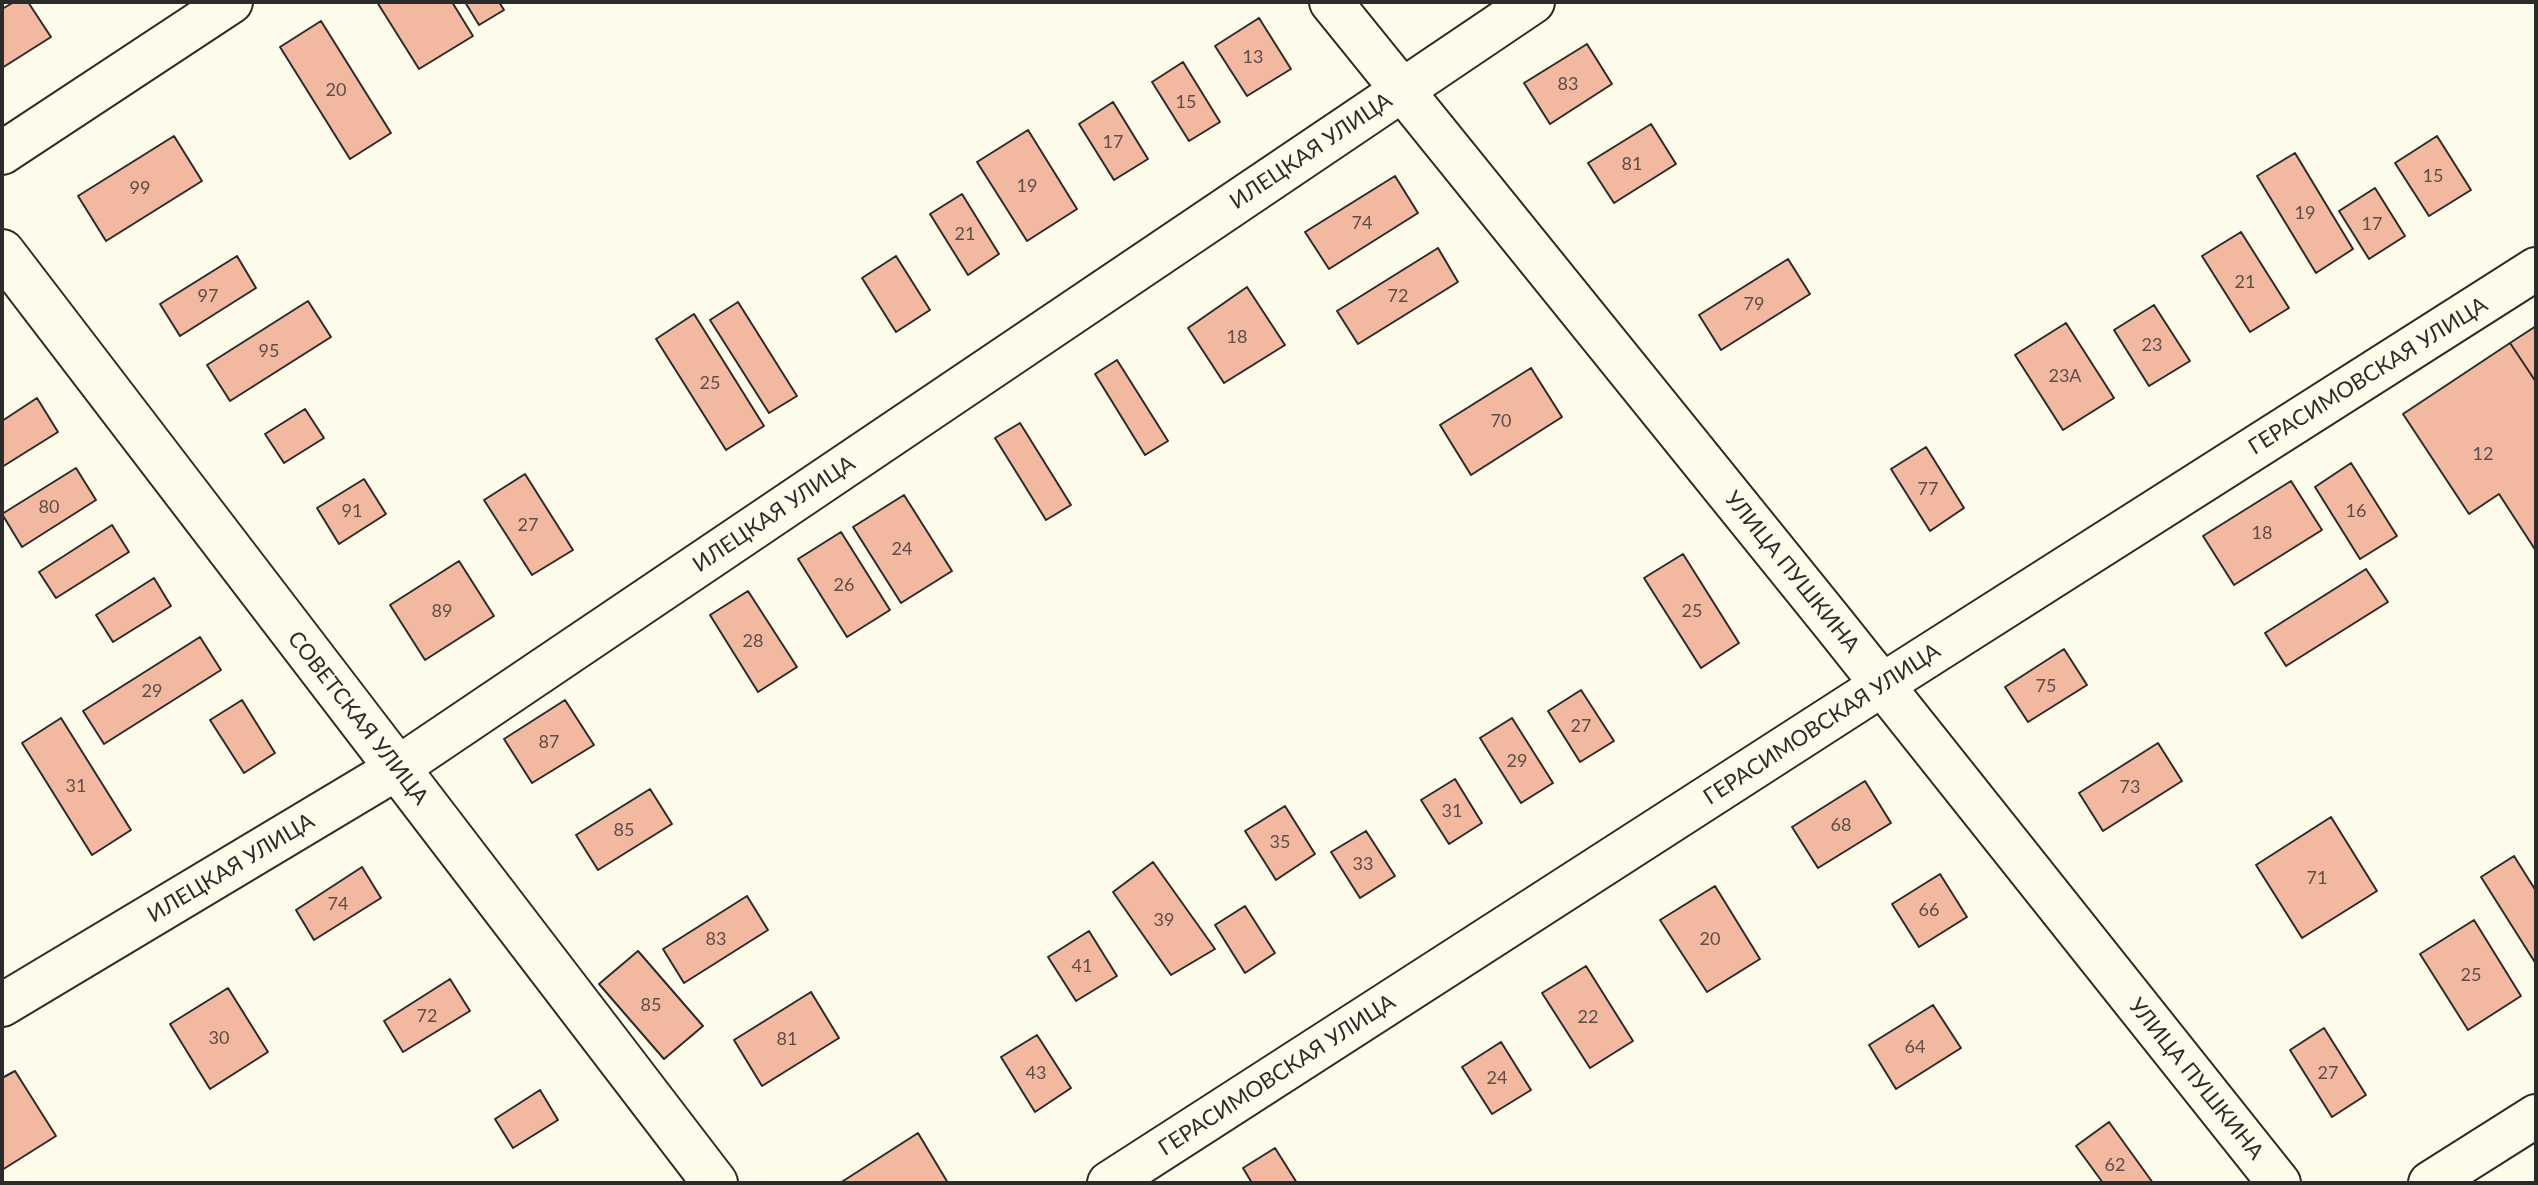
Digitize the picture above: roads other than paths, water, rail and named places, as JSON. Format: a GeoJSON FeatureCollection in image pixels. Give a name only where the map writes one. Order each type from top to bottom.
{"type":"FeatureCollection","features":[{"type":"Feature","properties":{"kind":"street"},"geometry":{"type":"LineString","coordinates":[[2,153],[231,2]]}},
{"type":"Feature","properties":{"kind":"street","name":"УЛИЦА ПУШКИНА"},"geometry":{"type":"LineString","coordinates":[[1331,2],[2279,1183]]}},
{"type":"Feature","properties":{"kind":"street","name":"ИЛЕЦКАЯ УЛИЦА"},"geometry":{"type":"LineString","coordinates":[[2,1005],[396,769],[1533,2]]}},
{"type":"Feature","properties":{"kind":"street","name":"СОВЕТСКАЯ УЛИЦА"},"geometry":{"type":"LineString","coordinates":[[2,252],[715,1183]]}},
{"type":"Feature","properties":{"kind":"street","name":"ГЕРАСИМОВСКАЯ УЛИЦА"},"geometry":{"type":"LineString","coordinates":[[1109,1183],[1882,685],[2536,269]]}},
{"type":"Feature","properties":{"kind":"street"},"geometry":{"type":"LineString","coordinates":[[2430,1183],[2536,1116]]}}]}
